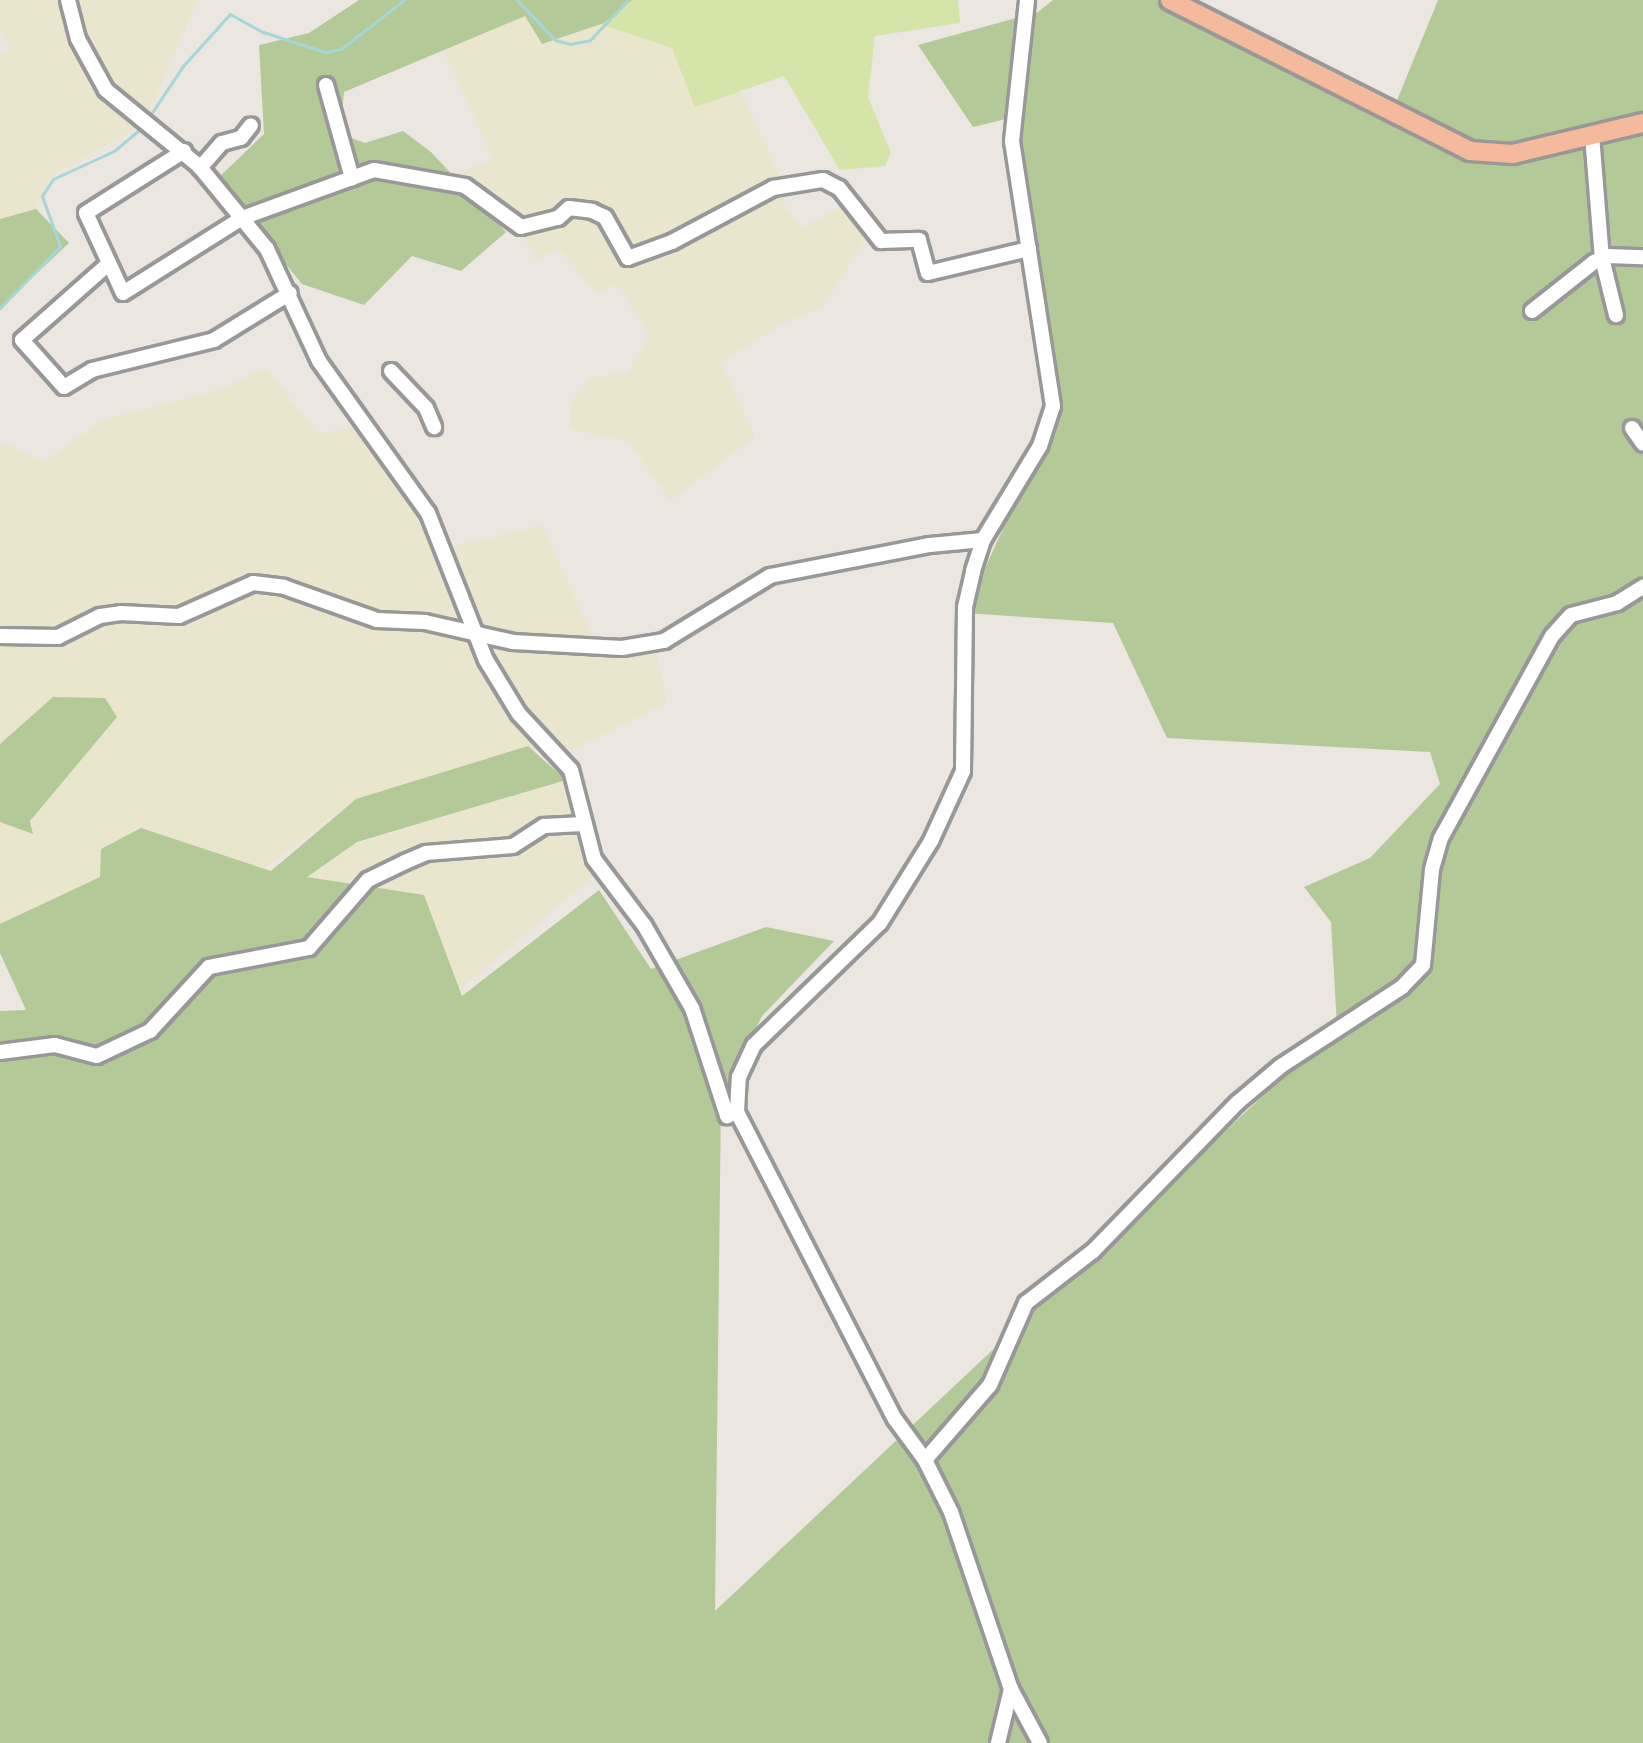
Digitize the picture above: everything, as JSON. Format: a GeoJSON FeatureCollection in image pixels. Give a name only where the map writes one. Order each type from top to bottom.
{"type":"FeatureCollection","features":[{"type":"Feature","properties":{"kind":"main road"},"geometry":{"type":"LineString","coordinates":[[1170,0],[1452,146],[1514,154],[1643,123]]}},
{"type":"Feature","properties":{"kind":"street"},"geometry":{"type":"LineString","coordinates":[[68,0],[78,38],[106,90],[184,151],[267,249],[320,362],[428,513],[475,637],[519,714],[571,770],[594,859],[644,925],[692,1008],[727,1116],[737,1112]]}},
{"type":"Feature","properties":{"kind":"street"},"geometry":{"type":"LineString","coordinates":[[1028,0],[1012,141],[1052,406],[1040,446],[982,540],[965,607],[965,760],[952,800],[880,922],[754,1045],[739,1078],[737,1112],[895,1419],[926,1460],[951,1512],[1011,1689],[1040,1743]]}},
{"type":"Feature","properties":{"kind":"street"},"geometry":{"type":"LineString","coordinates":[[326,85],[352,178]]}},
{"type":"Feature","properties":{"kind":"street"},"geometry":{"type":"LineString","coordinates":[[200,168],[222,143],[241,138],[251,125]]}},
{"type":"Feature","properties":{"kind":"street"},"geometry":{"type":"LineString","coordinates":[[1592,135],[1602,258],[1616,315]]}},
{"type":"Feature","properties":{"kind":"street"},"geometry":{"type":"LineString","coordinates":[[184,151],[86,213],[106,266],[123,293],[242,218],[374,170],[465,187],[521,227],[558,218],[569,208],[592,211],[605,217],[628,258],[672,242],[773,188],[823,180],[839,188],[881,241],[919,240],[928,273],[1029,249]]}},
{"type":"Feature","properties":{"kind":"street"},"geometry":{"type":"LineString","coordinates":[[1532,311],[1602,258],[1643,257]]}},
{"type":"Feature","properties":{"kind":"street"},"geometry":{"type":"LineString","coordinates":[[106,266],[22,340],[64,387],[92,370],[214,340],[290,293]]}},
{"type":"Feature","properties":{"kind":"street"},"geometry":{"type":"LineString","coordinates":[[391,371],[426,408],[434,427]]}},
{"type":"Feature","properties":{"kind":"street"},"geometry":{"type":"LineString","coordinates":[[1632,428],[1643,444]]}},
{"type":"Feature","properties":{"kind":"street"},"geometry":{"type":"LineString","coordinates":[[0,636],[58,637],[100,616],[121,613],[179,616],[253,583],[284,587],[356,616],[425,622],[475,637],[622,648],[664,641],[770,576],[931,544],[982,540]]}},
{"type":"Feature","properties":{"kind":"street"},"geometry":{"type":"LineString","coordinates":[[926,1460],[989,1385],[1026,1304],[1093,1251],[1251,1090],[1358,1012],[1402,987],[1423,965],[1432,869],[1442,838],[1552,636],[1571,615],[1617,603],[1643,587]]}},
{"type":"Feature","properties":{"kind":"street"},"geometry":{"type":"LineString","coordinates":[[0,1052],[55,1045],[98,1056],[150,1031],[209,968],[309,947],[368,880],[405,862],[426,854],[513,846],[544,826],[583,824]]}},
{"type":"Feature","properties":{"kind":"street"},"geometry":{"type":"LineString","coordinates":[[998,1743],[1011,1689]]}},
{"type":"Feature","properties":{"kind":"shaded area"},"geometry":{"type":"Polygon","coordinates":[[[0,0],[198,0],[145,123],[51,177],[36,209],[0,219],[0,53],[11,50],[0,30],[0,0]]]}},
{"type":"Feature","properties":{"kind":"shaded area"},"geometry":{"type":"Polygon","coordinates":[[[526,15],[542,44],[600,24],[677,50],[695,107],[741,91],[782,180],[783,202],[802,228],[844,205],[865,239],[824,307],[784,323],[721,362],[755,437],[670,501],[629,442],[570,429],[570,405],[590,378],[628,372],[649,335],[617,284],[598,294],[559,249],[536,260],[517,225],[459,173],[493,160],[443,49],[526,15]]]}},
{"type":"Feature","properties":{"kind":"shaded area"},"geometry":{"type":"Polygon","coordinates":[[[265,367],[318,434],[353,428],[455,546],[542,525],[600,652],[656,652],[667,703],[572,750],[532,750],[356,799],[264,869],[100,877],[0,926],[0,822],[33,834],[32,818],[117,717],[0,745],[0,446],[3,442],[44,462],[101,421],[224,388],[265,367]]]}},
{"type":"Feature","properties":{"kind":"shaded area"},"geometry":{"type":"Polygon","coordinates":[[[566,780],[592,878],[459,990],[424,895],[305,877],[350,846],[566,780]]]}},
{"type":"Feature","properties":{"kind":"green space"},"geometry":{"type":"Polygon","coordinates":[[[359,0],[632,0],[604,23],[542,44],[525,16],[344,92],[340,134],[365,143],[403,131],[431,152],[506,232],[461,271],[412,256],[364,305],[302,284],[217,179],[264,134],[259,45],[309,33],[359,0]]]}},
{"type":"Feature","properties":{"kind":"green space"},"geometry":{"type":"Polygon","coordinates":[[[631,0],[958,0],[960,23],[875,36],[868,97],[891,153],[885,166],[840,170],[784,76],[695,107],[672,48],[600,24],[631,0]]]}},
{"type":"Feature","properties":{"kind":"green space"},"geometry":{"type":"Polygon","coordinates":[[[1053,0],[1180,0],[1391,115],[1438,0],[1643,0],[1643,1743],[0,1743],[0,1011],[26,1010],[0,953],[0,924],[100,877],[101,849],[141,828],[271,871],[356,799],[528,746],[566,780],[357,842],[307,877],[424,895],[462,996],[599,890],[651,969],[766,927],[834,941],[762,1016],[721,1098],[715,1611],[1337,1026],[1331,922],[1304,887],[1370,858],[1440,784],[1430,752],[1167,738],[1113,623],[965,613],[1047,431],[1014,117],[973,127],[918,45],[1038,12],[1053,0]]]}},
{"type":"Feature","properties":{"kind":"green space"},"geometry":{"type":"Polygon","coordinates":[[[36,209],[69,243],[0,308],[0,219],[36,209]]]}},
{"type":"Feature","properties":{"kind":"green space"},"geometry":{"type":"Polygon","coordinates":[[[53,697],[105,698],[117,717],[30,821],[33,834],[0,822],[0,744],[53,697]]]}},
{"type":"Feature","properties":{"kind":"waterway"},"geometry":{"type":"LineString","coordinates":[[147,120],[183,66],[230,14],[263,32],[325,52],[341,49],[404,0]]}},
{"type":"Feature","properties":{"kind":"waterway"},"geometry":{"type":"LineString","coordinates":[[517,0],[555,40],[570,44],[590,40],[628,0]]}},
{"type":"Feature","properties":{"kind":"waterway"},"geometry":{"type":"LineString","coordinates":[[0,308],[60,246],[42,196],[53,179],[114,151],[141,128]]}}]}
